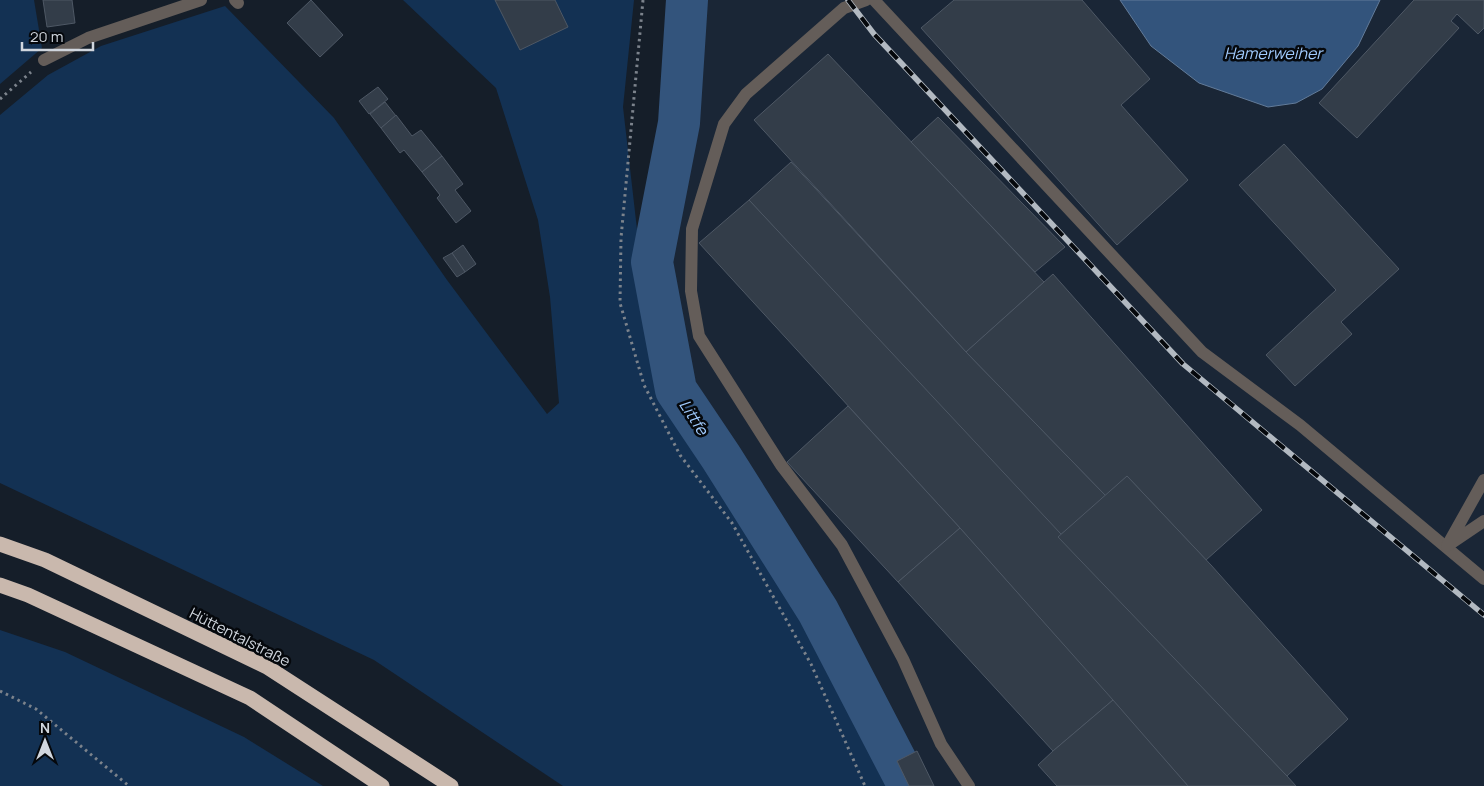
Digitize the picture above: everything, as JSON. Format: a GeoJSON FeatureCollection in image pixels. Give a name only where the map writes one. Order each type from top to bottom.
{"type":"FeatureCollection","features":[{"type":"Feature","properties":{"kind":"highway","name":"Hüttentalstraße"},"geometry":{"type":"LineString","coordinates":[[0,544],[45,560],[267,667],[451,786]]}},
{"type":"Feature","properties":{"kind":"highway"},"geometry":{"type":"LineString","coordinates":[[0,585],[28,595],[250,698],[382,786]]}},
{"type":"Feature","properties":{"kind":"street"},"geometry":{"type":"LineString","coordinates":[[44,60],[88,38],[201,0]]}},
{"type":"Feature","properties":{"kind":"street"},"geometry":{"type":"LineString","coordinates":[[866,0],[844,8],[746,94],[724,124],[692,229],[691,291],[699,336],[781,466],[842,545],[904,659],[942,744],[969,786]]}},
{"type":"Feature","properties":{"kind":"street"},"geometry":{"type":"LineString","coordinates":[[874,0],[1202,352],[1300,425],[1484,579]]}},
{"type":"Feature","properties":{"kind":"street"},"geometry":{"type":"LineString","coordinates":[[1446,546],[1484,480]]}},
{"type":"Feature","properties":{"kind":"street"},"geometry":{"type":"LineString","coordinates":[[1446,546],[1484,521]]}},
{"type":"Feature","properties":{"kind":"path"},"geometry":{"type":"LineString","coordinates":[[643,0],[621,238],[620,303],[644,385],[680,455],[732,523],[811,664],[864,786]]}},
{"type":"Feature","properties":{"kind":"path"},"geometry":{"type":"LineString","coordinates":[[0,99],[44,60]]}},
{"type":"Feature","properties":{"kind":"path"},"geometry":{"type":"LineString","coordinates":[[0,691],[36,709],[129,786]]}},
{"type":"Feature","properties":{"kind":"shaded area"},"geometry":{"type":"Polygon","coordinates":[[[0,0],[34,0],[42,48],[0,84],[0,0]]]}},
{"type":"Feature","properties":{"kind":"shaded area"},"geometry":{"type":"Polygon","coordinates":[[[403,0],[634,0],[623,107],[646,308],[788,532],[897,786],[563,786],[374,660],[0,483],[0,115],[48,75],[101,46],[225,6],[334,118],[447,280],[547,414],[559,403],[550,297],[538,220],[496,88],[403,0]]]}},
{"type":"Feature","properties":{"kind":"shaded area"},"geometry":{"type":"Polygon","coordinates":[[[670,0],[1484,0],[1484,786],[902,786],[714,440],[652,278],[670,0]]]}},
{"type":"Feature","properties":{"kind":"shaded area"},"geometry":{"type":"Polygon","coordinates":[[[0,630],[65,652],[244,737],[323,786],[0,786],[0,630]]]}},
{"type":"Feature","properties":{"kind":"water","name":"Hamerweiher"},"geometry":{"type":"Polygon","coordinates":[[[1120,0],[1380,0],[1358,46],[1322,89],[1296,103],[1268,107],[1199,83],[1151,46],[1120,0]]]}},
{"type":"Feature","properties":{"kind":"building"},"geometry":{"type":"Polygon","coordinates":[[[43,0],[72,0],[75,23],[47,27],[43,0]]]}},
{"type":"Feature","properties":{"kind":"building"},"geometry":{"type":"Polygon","coordinates":[[[311,0],[343,35],[320,57],[287,23],[311,0]]]}},
{"type":"Feature","properties":{"kind":"building"},"geometry":{"type":"Polygon","coordinates":[[[495,0],[555,0],[568,27],[520,50],[495,0]]]}},
{"type":"Feature","properties":{"kind":"building"},"geometry":{"type":"Polygon","coordinates":[[[954,0],[1082,0],[1150,79],[1121,105],[1188,180],[1117,245],[921,28],[954,0]]]}},
{"type":"Feature","properties":{"kind":"building"},"geometry":{"type":"Polygon","coordinates":[[[1414,0],[1484,0],[1484,28],[1478,34],[1457,14],[1451,21],[1459,28],[1357,138],[1319,103],[1414,0]]]}},
{"type":"Feature","properties":{"kind":"building"},"geometry":{"type":"Polygon","coordinates":[[[828,54],[1044,282],[966,352],[754,120],[828,54]]]}},
{"type":"Feature","properties":{"kind":"building"},"geometry":{"type":"Polygon","coordinates":[[[378,87],[388,99],[369,114],[359,101],[378,87]]]}},
{"type":"Feature","properties":{"kind":"building"},"geometry":{"type":"Polygon","coordinates":[[[385,102],[396,116],[381,128],[370,114],[385,102]]]}},
{"type":"Feature","properties":{"kind":"building"},"geometry":{"type":"Polygon","coordinates":[[[396,115],[412,136],[421,130],[442,156],[422,172],[404,150],[400,153],[381,128],[396,115]]]}},
{"type":"Feature","properties":{"kind":"building"},"geometry":{"type":"Polygon","coordinates":[[[938,117],[1065,247],[1035,272],[911,142],[938,117]]]}},
{"type":"Feature","properties":{"kind":"building"},"geometry":{"type":"Polygon","coordinates":[[[1284,144],[1399,269],[1341,322],[1352,334],[1295,386],[1266,355],[1336,290],[1239,185],[1284,144]]]}},
{"type":"Feature","properties":{"kind":"building"},"geometry":{"type":"Polygon","coordinates":[[[442,156],[463,184],[455,190],[471,211],[456,223],[437,198],[440,195],[422,172],[442,156]]]}},
{"type":"Feature","properties":{"kind":"building"},"geometry":{"type":"Polygon","coordinates":[[[791,162],[966,352],[1106,496],[1058,537],[749,200],[791,162]]]}},
{"type":"Feature","properties":{"kind":"building"},"geometry":{"type":"Polygon","coordinates":[[[749,200],[1296,786],[1188,786],[960,528],[699,243],[749,200]]]}},
{"type":"Feature","properties":{"kind":"building"},"geometry":{"type":"Polygon","coordinates":[[[463,245],[476,264],[465,272],[452,253],[463,245]]]}},
{"type":"Feature","properties":{"kind":"building"},"geometry":{"type":"Polygon","coordinates":[[[452,253],[465,272],[457,277],[443,258],[452,253]]]}},
{"type":"Feature","properties":{"kind":"building"},"geometry":{"type":"Polygon","coordinates":[[[1053,274],[1262,510],[1206,560],[1127,476],[1106,496],[966,352],[1053,274]]]}},
{"type":"Feature","properties":{"kind":"building"},"geometry":{"type":"Polygon","coordinates":[[[848,406],[960,528],[898,582],[787,462],[848,406]]]}},
{"type":"Feature","properties":{"kind":"building"},"geometry":{"type":"Polygon","coordinates":[[[1127,476],[1211,565],[1348,719],[1287,776],[1058,537],[1127,476]]]}},
{"type":"Feature","properties":{"kind":"building"},"geometry":{"type":"Polygon","coordinates":[[[960,528],[1113,700],[1053,751],[898,582],[960,528]]]}},
{"type":"Feature","properties":{"kind":"building"},"geometry":{"type":"Polygon","coordinates":[[[1113,700],[1188,786],[1057,786],[1038,765],[1113,700]]]}},
{"type":"Feature","properties":{"kind":"building"},"geometry":{"type":"Polygon","coordinates":[[[917,751],[934,786],[909,786],[897,761],[917,751]]]}},
{"type":"Feature","properties":{"kind":"waterway","name":"Littfe"},"geometry":{"type":"LineString","coordinates":[[687,0],[679,123],[652,262],[676,390],[721,457],[818,611],[909,786]]}},
{"type":"Feature","properties":{"kind":"railway"},"geometry":{"type":"LineString","coordinates":[[848,0],[874,34],[1183,364],[1484,615]]}}]}
